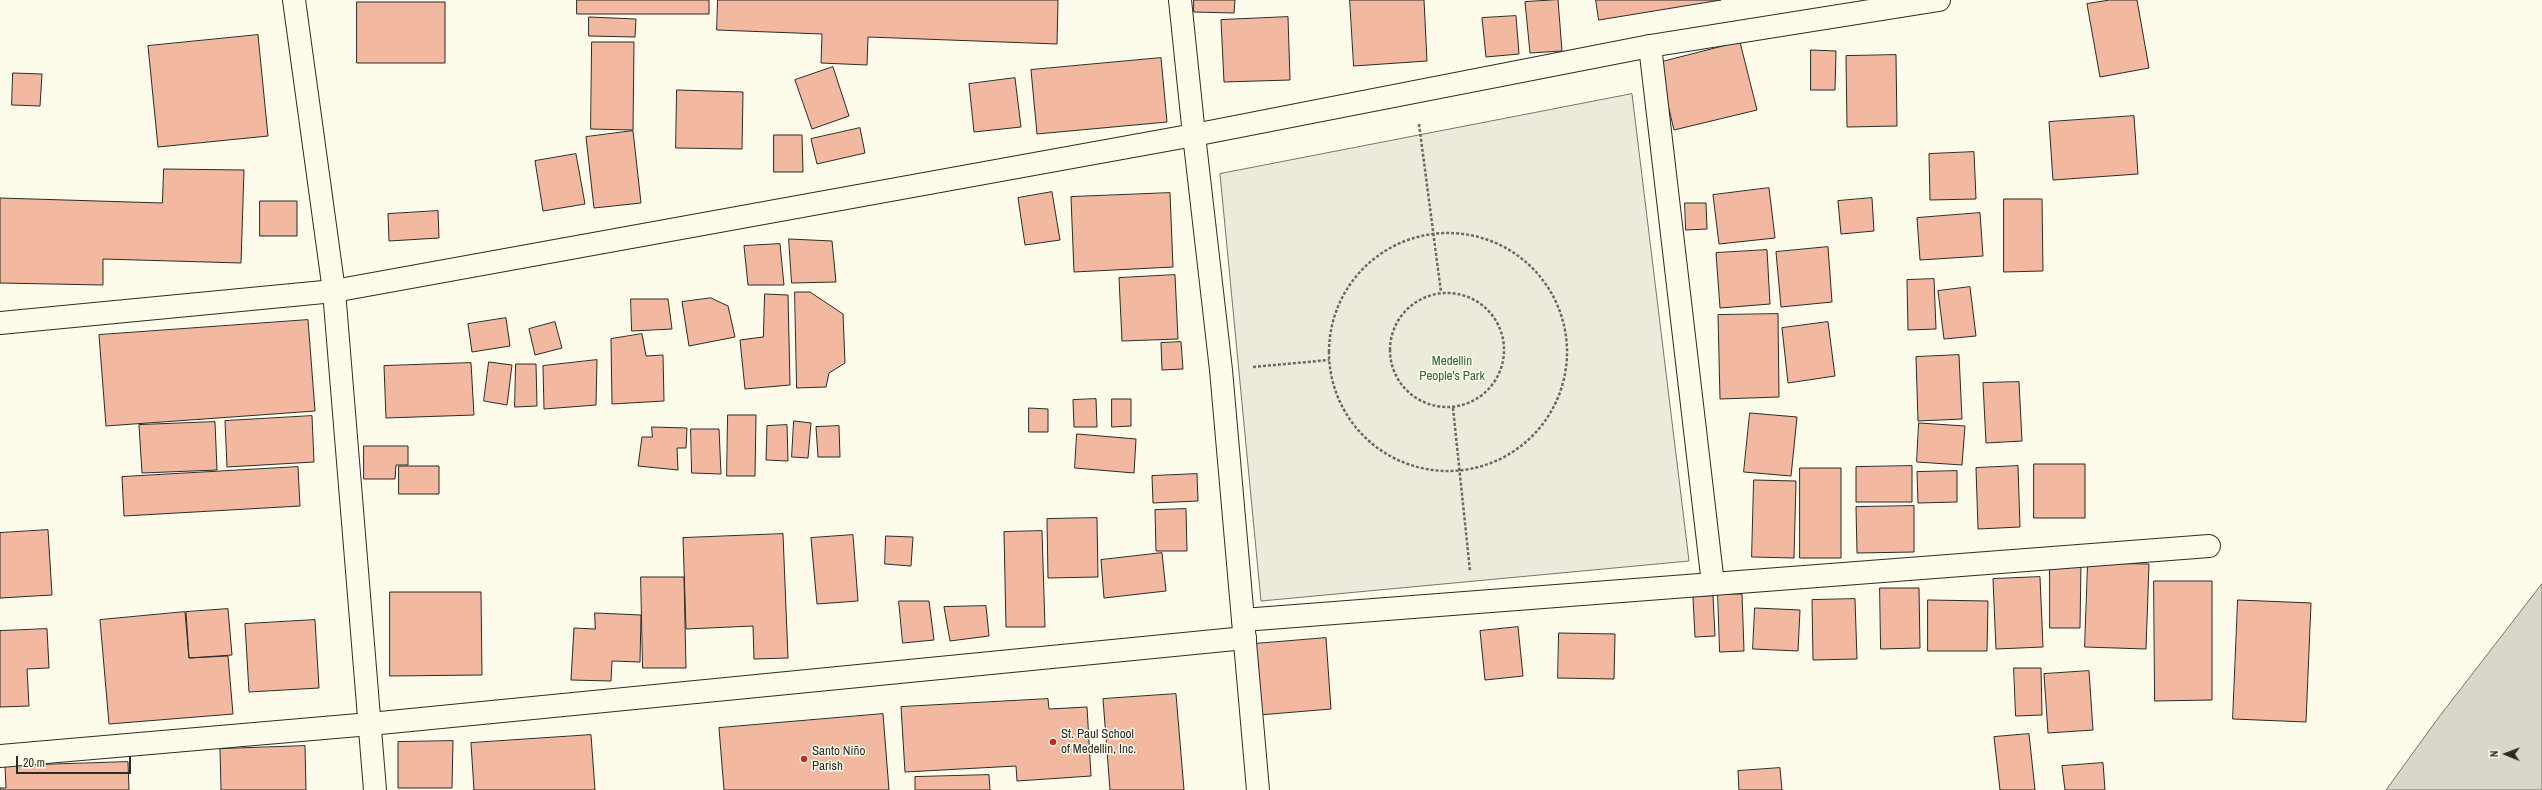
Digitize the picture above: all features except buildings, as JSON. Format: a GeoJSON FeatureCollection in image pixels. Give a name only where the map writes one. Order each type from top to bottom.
{"type":"FeatureCollection","features":[{"type":"Feature","properties":{"kind":"street"},"geometry":{"type":"LineString","coordinates":[[294,0],[334,290],[375,790]]}},
{"type":"Feature","properties":{"kind":"street"},"geometry":{"type":"LineString","coordinates":[[1180,0],[1221,370],[1258,790]]}},
{"type":"Feature","properties":{"kind":"street"},"geometry":{"type":"LineString","coordinates":[[0,323],[334,290],[1194,135],[1650,46],[1939,0]]}},
{"type":"Feature","properties":{"kind":"street"},"geometry":{"type":"LineString","coordinates":[[1650,46],[1713,584]]}},
{"type":"Feature","properties":{"kind":"street"},"geometry":{"type":"LineString","coordinates":[[0,756],[370,724],[1473,603],[2209,546]]}},
{"type":"Feature","properties":{"kind":"path"},"geometry":{"type":"LineString","coordinates":[[1415,92],[1441,292]]}},
{"type":"Feature","properties":{"kind":"path"},"geometry":{"type":"LineString","coordinates":[[1433,231],[1481,234],[1523,256],[1554,292],[1568,338],[1564,386],[1542,428],[1505,458],[1460,472],[1422,470],[1386,455],[1357,430],[1337,397],[1329,360],[1334,315],[1356,274],[1390,245],[1433,231]]}},
{"type":"Feature","properties":{"kind":"path"},"geometry":{"type":"LineString","coordinates":[[1441,292],[1467,295],[1489,309],[1502,331],[1504,344],[1505,358],[1496,382],[1478,400],[1453,408],[1428,405],[1406,391],[1392,369],[1389,343],[1398,318],[1417,300],[1441,292]]}},
{"type":"Feature","properties":{"kind":"path"},"geometry":{"type":"LineString","coordinates":[[1221,370],[1329,360]]}},
{"type":"Feature","properties":{"kind":"path"},"geometry":{"type":"LineString","coordinates":[[1453,408],[1473,603]]}},
{"type":"Feature","properties":{"kind":"green space","name":"Medellin People's Park"},"geometry":{"type":"Polygon","coordinates":[[[1632,94],[1689,561],[1261,601],[1220,174],[1632,94]]]}},
{"type":"Feature","properties":{"kind":"shaded area"},"geometry":{"type":"Polygon","coordinates":[[[2542,584],[2542,790],[2386,790],[2439,717],[2542,584]]]}},
{"type":"Feature","properties":{"kind":"place","name":"St. Paul School of Medellin, Inc."},"geometry":{"type":"Point","coordinates":[1053,742]}},
{"type":"Feature","properties":{"kind":"place","name":"Santo Niño Parish"},"geometry":{"type":"Point","coordinates":[804,759]}}]}
